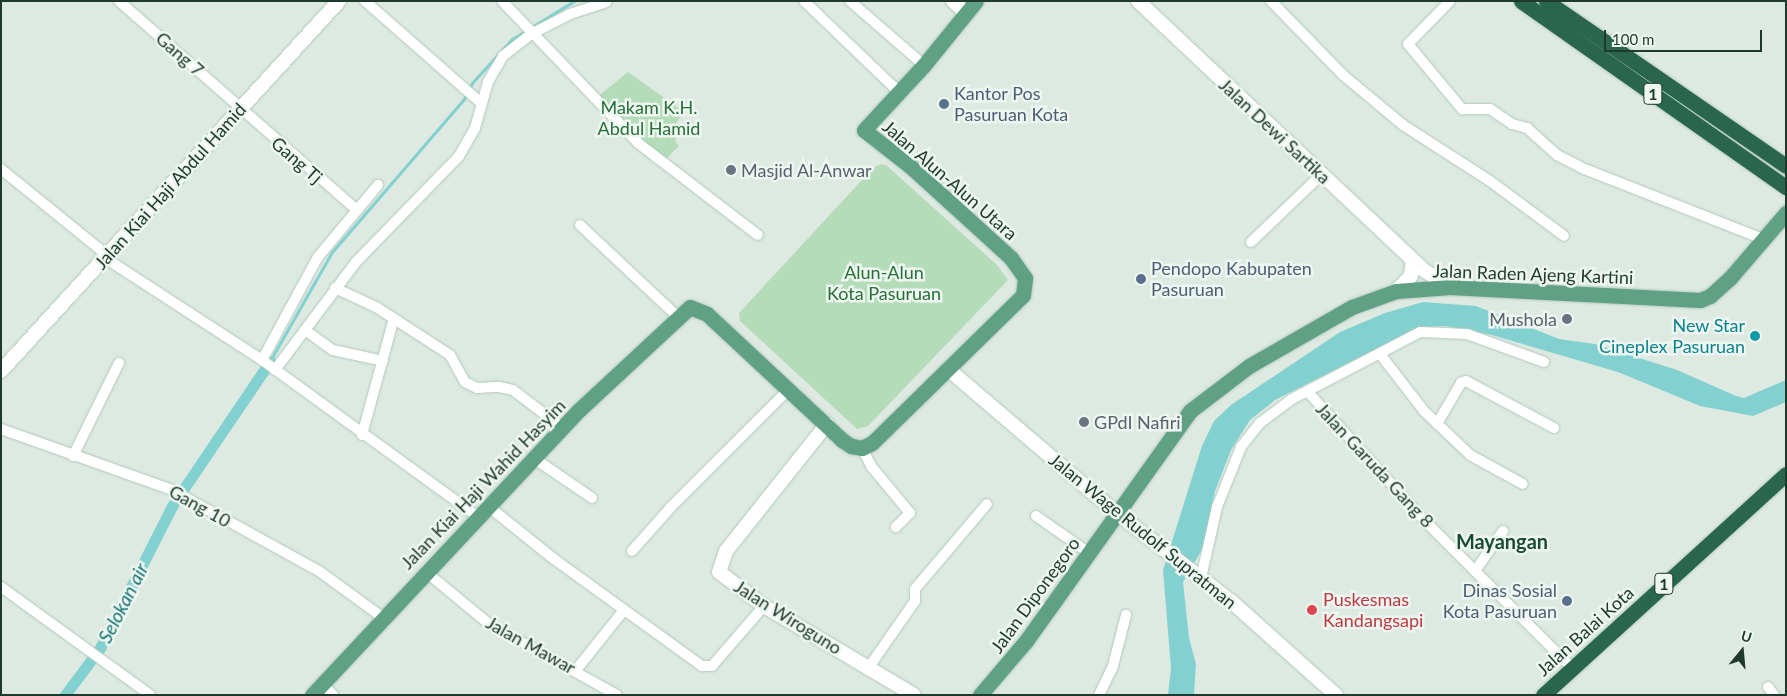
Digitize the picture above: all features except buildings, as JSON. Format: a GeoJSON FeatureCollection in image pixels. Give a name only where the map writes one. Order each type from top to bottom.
{"type":"FeatureCollection","features":[{"type":"Feature","properties":{"kind":"highway","name":"1"},"geometry":{"type":"LineString","coordinates":[[1521,1],[1786,187]]}},
{"type":"Feature","properties":{"kind":"highway","name":"1"},"geometry":{"type":"LineString","coordinates":[[1546,1],[1785,165]]}},
{"type":"Feature","properties":{"kind":"highway","name":"Jalan Balai Kota"},"geometry":{"type":"LineString","coordinates":[[1543,695],[1571,666],[1786,474]]}},
{"type":"Feature","properties":{"kind":"main road"},"geometry":{"type":"LineString","coordinates":[[899,92],[924,65],[970,6]]}},
{"type":"Feature","properties":{"kind":"main road","name":"Jalan Alun-Alun Utara"},"geometry":{"type":"LineString","coordinates":[[862,448],[868,447],[1023,294],[1025,278],[1011,258],[910,166],[864,130],[899,92]]}},
{"type":"Feature","properties":{"kind":"main road","name":"Jalan Raden Ajeng Kartini"},"geometry":{"type":"LineString","coordinates":[[1118,514],[1199,402],[1249,366],[1352,308],[1396,291],[1450,286],[1700,300],[1719,289],[1786,212]]}},
{"type":"Feature","properties":{"kind":"main road","name":"Jalan Kiai Haji Wahid Hasyim"},"geometry":{"type":"LineString","coordinates":[[317,689],[482,511],[564,429],[579,410],[690,307],[707,314],[789,389]]}},
{"type":"Feature","properties":{"kind":"main road"},"geometry":{"type":"LineString","coordinates":[[789,389],[842,440],[862,448]]}},
{"type":"Feature","properties":{"kind":"main road","name":"Jalan Diponegoro"},"geometry":{"type":"LineString","coordinates":[[980,695],[1020,648],[1118,514]]}},
{"type":"Feature","properties":{"kind":"street","name":"Gang 7"},"geometry":{"type":"LineString","coordinates":[[119,1],[240,108]]}},
{"type":"Feature","properties":{"kind":"street"},"geometry":{"type":"LineString","coordinates":[[365,1],[477,98]]}},
{"type":"Feature","properties":{"kind":"street"},"geometry":{"type":"LineString","coordinates":[[502,1],[638,142],[758,235]]}},
{"type":"Feature","properties":{"kind":"street"},"geometry":{"type":"LineString","coordinates":[[804,1],[899,92]]}},
{"type":"Feature","properties":{"kind":"street"},"geometry":{"type":"LineString","coordinates":[[850,1],[924,65]]}},
{"type":"Feature","properties":{"kind":"street"},"geometry":{"type":"LineString","coordinates":[[952,1],[970,6]]}},
{"type":"Feature","properties":{"kind":"street","name":"Jalan Dewi Sartika"},"geometry":{"type":"LineString","coordinates":[[1138,1],[1413,260],[1450,286]]}},
{"type":"Feature","properties":{"kind":"street"},"geometry":{"type":"LineString","coordinates":[[1272,1],[1343,75],[1403,124],[1490,181],[1564,236]]}},
{"type":"Feature","properties":{"kind":"street"},"geometry":{"type":"LineString","coordinates":[[1450,1],[1408,44],[1462,109],[1490,109],[1512,124],[1527,128],[1558,156],[1582,168],[1763,239]]}},
{"type":"Feature","properties":{"kind":"street","name":"Jalan Kiai Haji Abdul Hamid"},"geometry":{"type":"LineString","coordinates":[[1,371],[336,2]]}},
{"type":"Feature","properties":{"kind":"street"},"geometry":{"type":"LineString","coordinates":[[275,370],[335,288],[459,156],[475,128],[477,98],[503,56],[530,32],[570,14],[606,2]]}},
{"type":"Feature","properties":{"kind":"street","name":"Gang Tj"},"geometry":{"type":"LineString","coordinates":[[240,108],[356,209]]}},
{"type":"Feature","properties":{"kind":"street"},"geometry":{"type":"LineString","coordinates":[[1,168],[106,256],[262,360],[362,435],[482,511],[707,667],[712,666],[764,606]]}},
{"type":"Feature","properties":{"kind":"street"},"geometry":{"type":"LineString","coordinates":[[1251,242],[1321,175]]}},
{"type":"Feature","properties":{"kind":"street"},"geometry":{"type":"LineString","coordinates":[[262,360],[318,257],[356,209],[378,185]]}},
{"type":"Feature","properties":{"kind":"street"},"geometry":{"type":"LineString","coordinates":[[580,226],[678,318]]}},
{"type":"Feature","properties":{"kind":"street"},"geometry":{"type":"LineString","coordinates":[[1396,291],[1411,276],[1413,260]]}},
{"type":"Feature","properties":{"kind":"street"},"geometry":{"type":"LineString","coordinates":[[335,288],[394,318],[450,356],[465,382],[477,388],[499,387],[512,390],[564,429]]}},
{"type":"Feature","properties":{"kind":"street"},"geometry":{"type":"LineString","coordinates":[[362,435],[394,318]]}},
{"type":"Feature","properties":{"kind":"street"},"geometry":{"type":"LineString","coordinates":[[305,330],[333,350],[383,361]]}},
{"type":"Feature","properties":{"kind":"street"},"geometry":{"type":"LineString","coordinates":[[1198,576],[1217,506],[1240,447],[1260,423],[1307,391],[1420,332],[1449,331],[1467,334],[1544,362]]}},
{"type":"Feature","properties":{"kind":"street"},"geometry":{"type":"LineString","coordinates":[[1380,354],[1437,424],[1470,455],[1522,484]]}},
{"type":"Feature","properties":{"kind":"street"},"geometry":{"type":"LineString","coordinates":[[73,456],[119,364]]}},
{"type":"Feature","properties":{"kind":"street","name":"Jalan Wage Rudolf Supratman"},"geometry":{"type":"LineString","coordinates":[[948,369],[1118,514],[1198,576],[1336,695]]}},
{"type":"Feature","properties":{"kind":"street"},"geometry":{"type":"LineString","coordinates":[[1437,424],[1461,383],[1466,381],[1554,428]]}},
{"type":"Feature","properties":{"kind":"street"},"geometry":{"type":"LineString","coordinates":[[632,551],[671,507],[789,389]]}},
{"type":"Feature","properties":{"kind":"street","name":"Jalan Garuda Gang 8"},"geometry":{"type":"LineString","coordinates":[[1307,391],[1475,571],[1571,666]]}},
{"type":"Feature","properties":{"kind":"street","name":"Jalan Wiroguno"},"geometry":{"type":"LineString","coordinates":[[827,424],[721,562],[721,575],[764,606],[914,695]]}},
{"type":"Feature","properties":{"kind":"street","name":"Gang 10"},"geometry":{"type":"LineString","coordinates":[[1,429],[73,456],[148,479],[172,490],[319,571],[382,617]]}},
{"type":"Feature","properties":{"kind":"street"},"geometry":{"type":"LineString","coordinates":[[862,448],[871,466],[910,513],[896,527]]}},
{"type":"Feature","properties":{"kind":"street"},"geometry":{"type":"LineString","coordinates":[[535,459],[592,498]]}},
{"type":"Feature","properties":{"kind":"street"},"geometry":{"type":"LineString","coordinates":[[869,667],[915,601],[915,589],[987,504]]}},
{"type":"Feature","properties":{"kind":"street"},"geometry":{"type":"LineString","coordinates":[[1036,516],[1089,553]]}},
{"type":"Feature","properties":{"kind":"street"},"geometry":{"type":"LineString","coordinates":[[1475,571],[1503,531]]}},
{"type":"Feature","properties":{"kind":"street","name":"Jalan Mawar"},"geometry":{"type":"LineString","coordinates":[[426,572],[489,624],[576,670],[613,694]]}},
{"type":"Feature","properties":{"kind":"street"},"geometry":{"type":"LineString","coordinates":[[1,586],[150,695]]}},
{"type":"Feature","properties":{"kind":"street"},"geometry":{"type":"LineString","coordinates":[[576,670],[624,610]]}},
{"type":"Feature","properties":{"kind":"street"},"geometry":{"type":"LineString","coordinates":[[1098,695],[1113,666],[1126,615]]}},
{"type":"Feature","properties":{"kind":"street"},"geometry":{"type":"LineString","coordinates":[[317,689],[333,695]]}},
{"type":"Feature","properties":{"kind":"green space","name":"Makam K.H. Abdul Hamid"},"geometry":{"type":"Polygon","coordinates":[[[628,72],[684,112],[672,129],[678,133],[675,141],[679,146],[662,163],[596,98],[628,72]]]}},
{"type":"Feature","properties":{"kind":"green space","name":"Alun-Alun Kota Pasuruan"},"geometry":{"type":"Polygon","coordinates":[[[881,164],[886,165],[997,265],[1008,280],[868,426],[857,429],[740,321],[739,313],[873,168],[881,164]]]}},
{"type":"Feature","properties":{"kind":"water"},"geometry":{"type":"Polygon","coordinates":[[[1423,302],[1476,306],[1559,339],[1595,344],[1677,370],[1744,398],[1786,380],[1786,402],[1753,416],[1700,406],[1618,372],[1492,335],[1445,326],[1420,327],[1275,400],[1250,420],[1231,450],[1215,491],[1203,548],[1183,582],[1189,638],[1196,664],[1194,695],[1168,695],[1171,668],[1163,570],[1202,446],[1214,421],[1231,405],[1340,332],[1385,313],[1423,302]]]}},
{"type":"Feature","properties":{"kind":"waterway"},"geometry":{"type":"LineString","coordinates":[[270,361],[332,252],[464,99],[472,83],[512,39],[574,1]]}},
{"type":"Feature","properties":{"kind":"waterway","name":"Selokan air"},"geometry":{"type":"LineString","coordinates":[[65,695],[100,648],[172,506],[270,361]]}},
{"type":"Feature","properties":{"kind":"place","name":"Kantor Pos Pasuruan Kota"},"geometry":{"type":"Point","coordinates":[944,104]}},
{"type":"Feature","properties":{"kind":"place","name":"Masjid Al-Anwar"},"geometry":{"type":"Point","coordinates":[731,170]}},
{"type":"Feature","properties":{"kind":"place","name":"Pendopo Kabupaten Pasuruan"},"geometry":{"type":"Point","coordinates":[1141,279]}},
{"type":"Feature","properties":{"kind":"place","name":"Mushola"},"geometry":{"type":"Point","coordinates":[1567,319]}},
{"type":"Feature","properties":{"kind":"place","name":"New Star Cineplex Pasuruan"},"geometry":{"type":"Point","coordinates":[1755,336]}},
{"type":"Feature","properties":{"kind":"place","name":"GPdI Nafiri"},"geometry":{"type":"Point","coordinates":[1084,422]}},
{"type":"Feature","properties":{"kind":"place","name":"Dinas Sosial Kota Pasuruan"},"geometry":{"type":"Point","coordinates":[1567,601]}},
{"type":"Feature","properties":{"kind":"place","name":"Puskesmas Kandangsapi"},"geometry":{"type":"Point","coordinates":[1312,610]}},
{"type":"Feature","properties":{"kind":"district","name":"Mayangan"},"geometry":{"type":"Point","coordinates":[1502,541]}}]}
